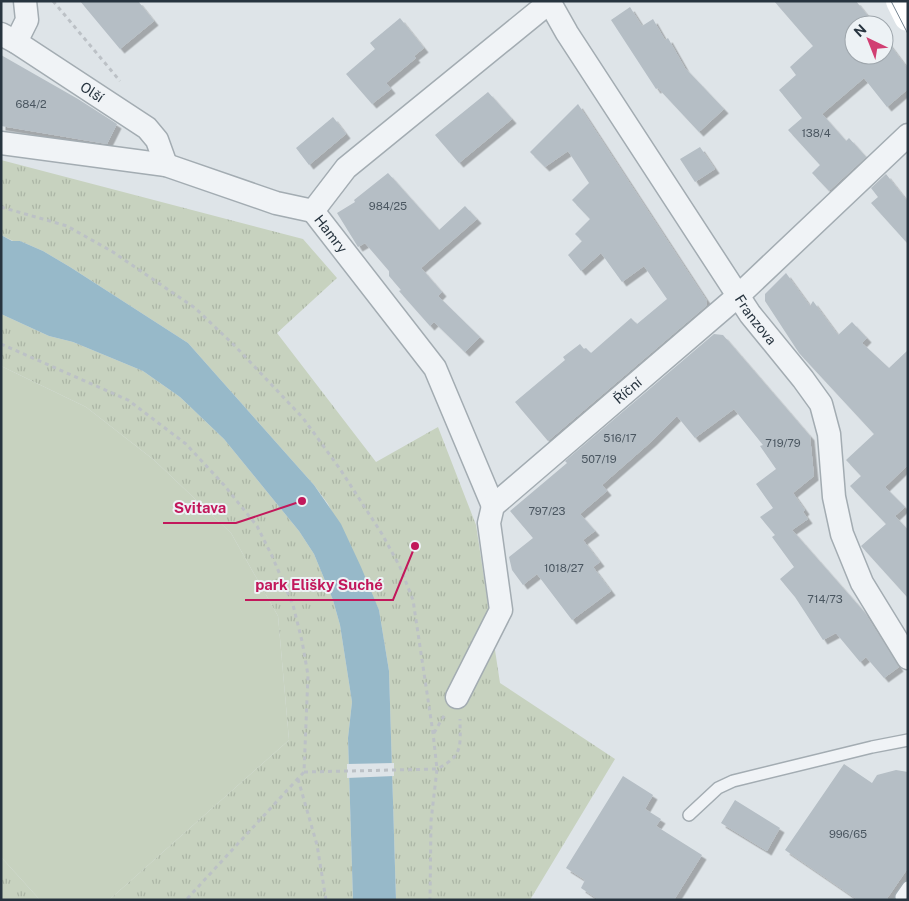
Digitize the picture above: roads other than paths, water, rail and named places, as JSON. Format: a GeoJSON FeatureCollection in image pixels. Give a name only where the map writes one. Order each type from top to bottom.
{"type":"FeatureCollection","features":[{"type":"Feature","properties":{"kind":"main road"},"geometry":{"type":"LineString","coordinates":[[900,1],[908,17]]}},
{"type":"Feature","properties":{"kind":"street"},"geometry":{"type":"LineString","coordinates":[[8,38],[27,20],[25,1]]}},
{"type":"Feature","properties":{"kind":"street","name":"Hamry"},"geometry":{"type":"LineString","coordinates":[[493,506],[434,368],[312,211],[346,168],[550,2]]}},
{"type":"Feature","properties":{"kind":"street","name":"Franzova"},"geometry":{"type":"LineString","coordinates":[[550,2],[567,33],[750,314],[821,404],[830,434],[834,497],[842,534],[862,583],[908,658]]}},
{"type":"Feature","properties":{"kind":"street","name":"Olší"},"geometry":{"type":"LineString","coordinates":[[8,38],[147,128],[157,140],[166,165]]}},
{"type":"Feature","properties":{"kind":"street","name":"Říční"},"geometry":{"type":"LineString","coordinates":[[493,506],[739,295],[908,135]]}},
{"type":"Feature","properties":{"kind":"street"},"geometry":{"type":"LineString","coordinates":[[1,143],[166,165],[276,203],[312,211]]}},
{"type":"Feature","properties":{"kind":"street"},"geometry":{"type":"LineString","coordinates":[[457,697],[501,610],[489,523],[493,506]]}},
{"type":"Feature","properties":{"kind":"lane"},"geometry":{"type":"LineString","coordinates":[[689,816],[718,788],[733,781],[908,740]]}},
{"type":"Feature","properties":{"kind":"lane"},"geometry":{"type":"LineString","coordinates":[[901,897],[908,887]]}},
{"type":"Feature","properties":{"kind":"water"},"geometry":{"type":"Polygon","coordinates":[[[1,235],[12,241],[20,241],[43,251],[188,343],[314,485],[341,524],[379,610],[389,671],[396,900],[353,900],[348,738],[352,702],[340,625],[333,600],[314,554],[299,531],[224,439],[180,397],[143,371],[73,342],[49,336],[1,314],[1,235]]]}},
{"type":"Feature","properties":{"kind":"tram line"},"geometry":{"type":"LineString","coordinates":[[891,1],[908,34]]}},
{"type":"Feature","properties":{"kind":"place","name":"Svitava"},"geometry":{"type":"Point","coordinates":[302,501]}},
{"type":"Feature","properties":{"kind":"place","name":"park Elišky Suché"},"geometry":{"type":"Point","coordinates":[415,546]}}]}
